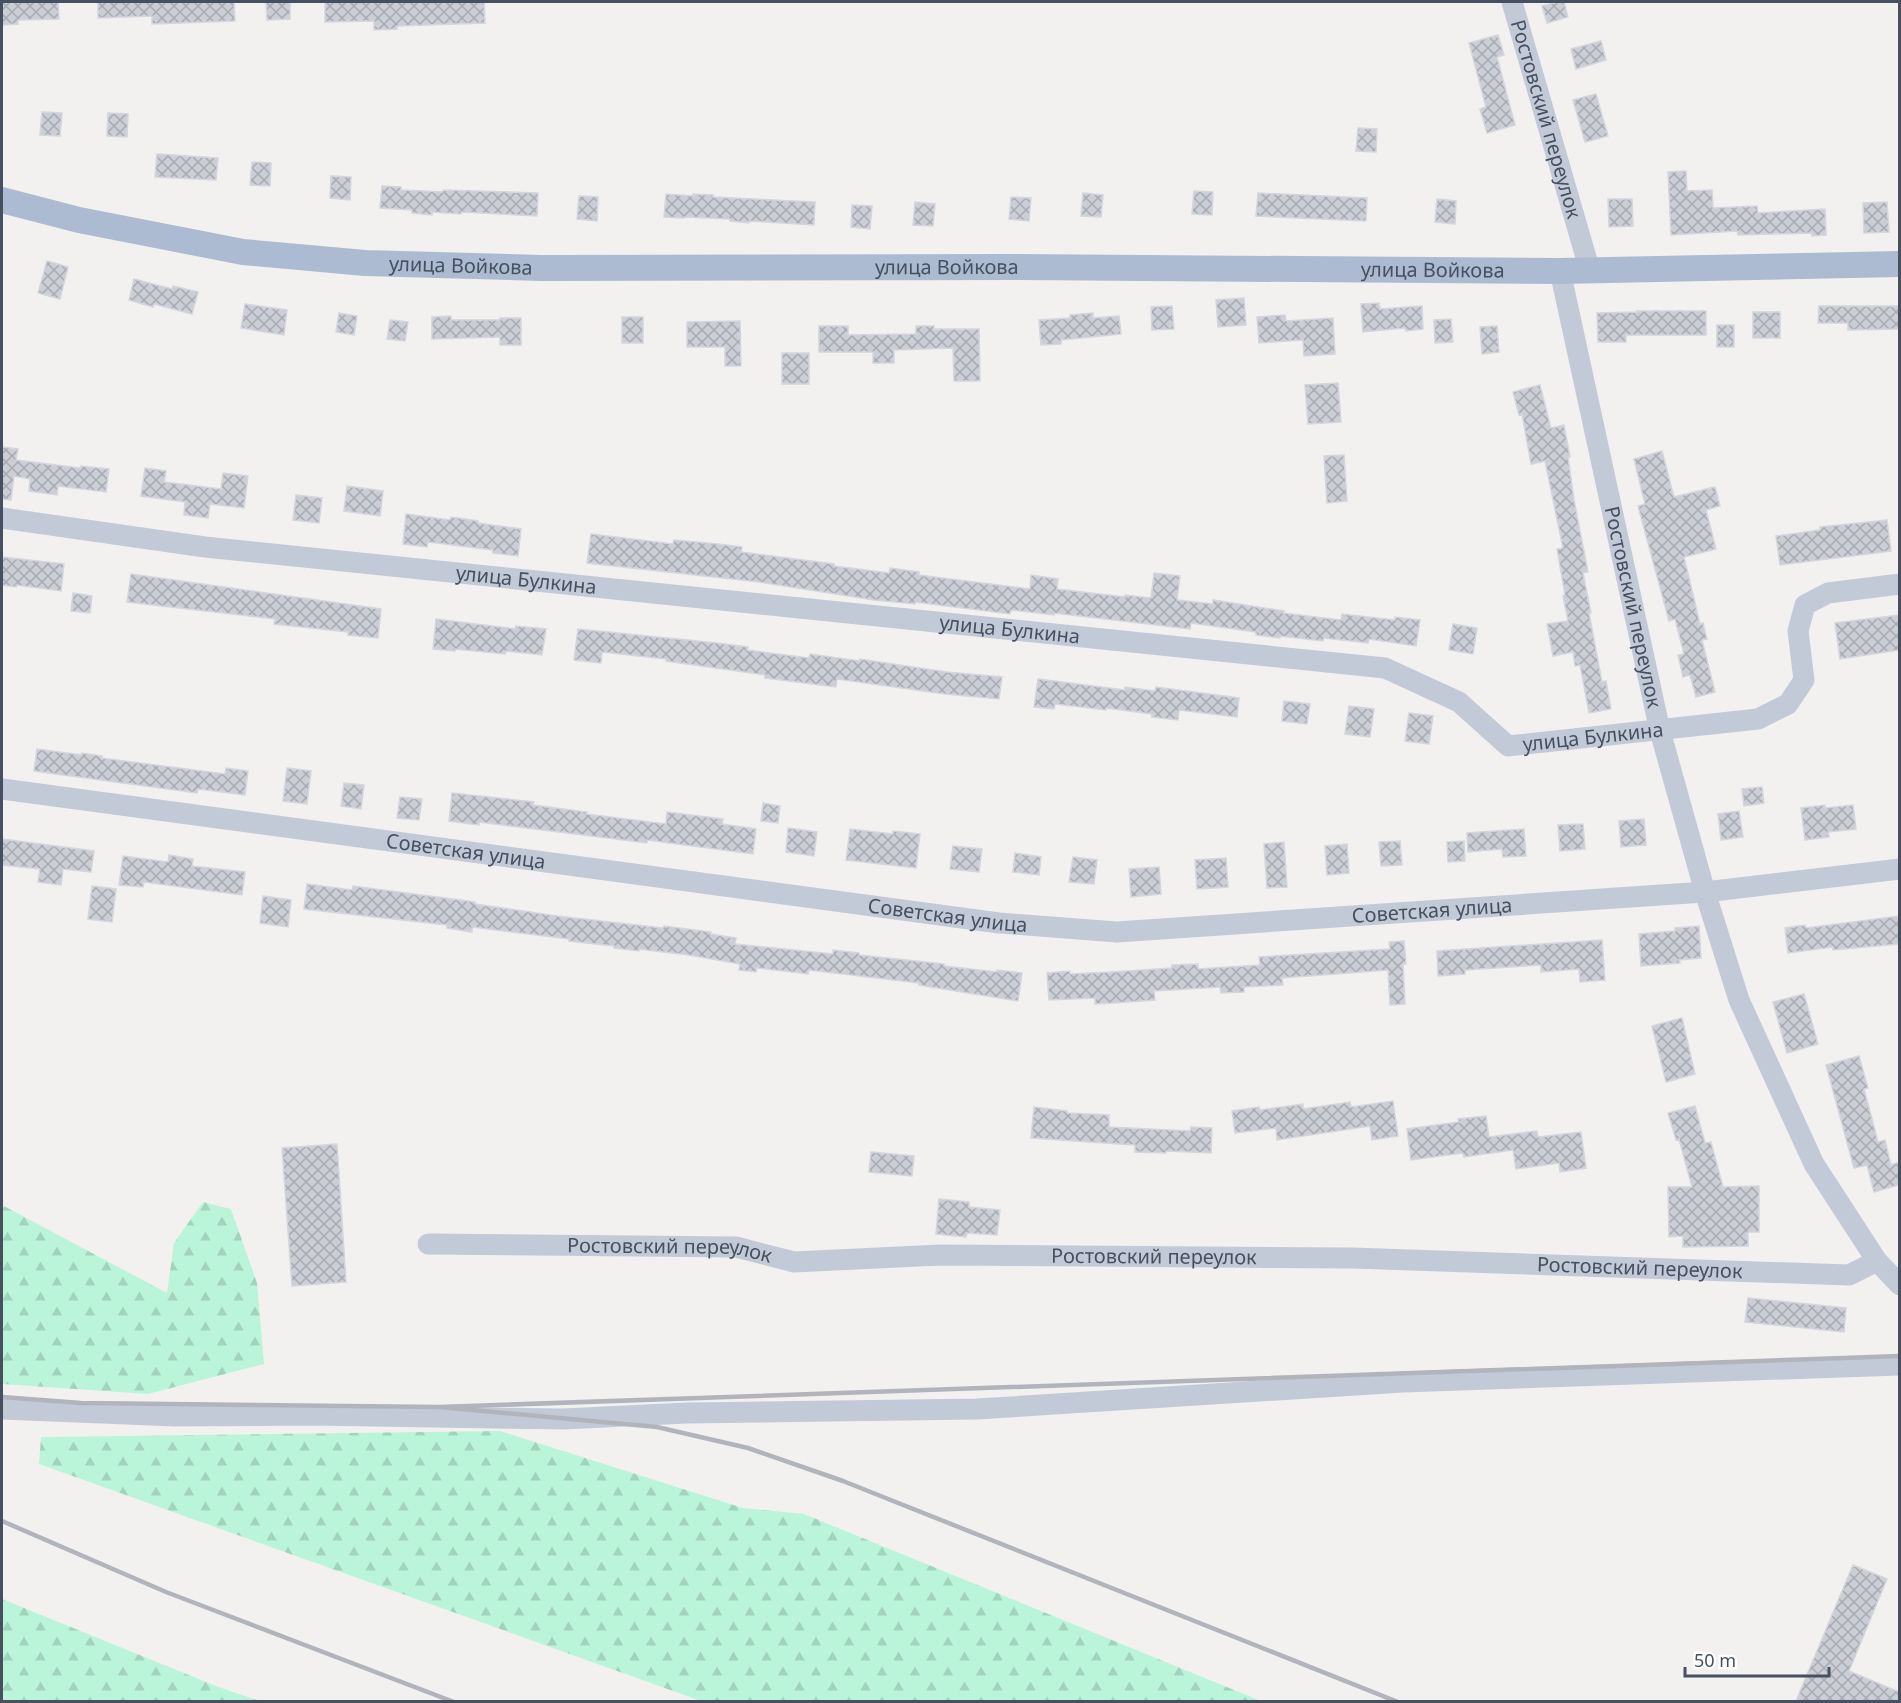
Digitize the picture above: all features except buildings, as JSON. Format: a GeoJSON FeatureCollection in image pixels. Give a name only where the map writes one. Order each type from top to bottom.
{"type":"FeatureCollection","features":[{"type":"Feature","properties":{"kind":"main road","name":"улица Войкова"},"geometry":{"type":"LineString","coordinates":[[2,200],[79,220],[243,252],[365,263],[542,267],[1017,267],[1560,271],[1899,264]]}},
{"type":"Feature","properties":{"kind":"street","name":"Ростовский переулок"},"geometry":{"type":"LineString","coordinates":[[1512,2],[1590,271]]}},
{"type":"Feature","properties":{"kind":"street","name":"Ростовский переулок"},"geometry":{"type":"LineString","coordinates":[[1560,271],[1660,731],[1705,892],[1739,1000],[1814,1164],[1877,1260],[1899,1284]]}},
{"type":"Feature","properties":{"kind":"street","name":"улица Булкина"},"geometry":{"type":"LineString","coordinates":[[2,518],[205,547],[1385,668],[1459,702],[1508,746],[1758,719],[1788,704],[1804,680],[1798,631],[1805,605],[1828,593],[1899,584]]}},
{"type":"Feature","properties":{"kind":"street","name":"Советская улица"},"geometry":{"type":"LineString","coordinates":[[2,789],[999,923],[1117,932],[1705,892],[1899,868]]}},
{"type":"Feature","properties":{"kind":"street","name":"Ростовский переулок"},"geometry":{"type":"LineString","coordinates":[[428,1244],[736,1247],[794,1262],[940,1256],[1352,1258],[1849,1275],[1877,1260]]}},
{"type":"Feature","properties":{"kind":"street"},"geometry":{"type":"LineString","coordinates":[[2,1409],[175,1416],[310,1415],[563,1419],[687,1413],[977,1408],[1403,1382],[1899,1365]]}},
{"type":"Feature","properties":{"kind":"green space"},"geometry":{"type":"Polygon","coordinates":[[[203,1202],[231,1209],[257,1283],[264,1364],[148,1394],[2,1384],[2,1205],[167,1293],[174,1243],[203,1202]]]}},
{"type":"Feature","properties":{"kind":"green space"},"geometry":{"type":"Polygon","coordinates":[[[500,1431],[743,1508],[804,1514],[1261,1701],[701,1701],[39,1464],[41,1437],[500,1431]]]}},
{"type":"Feature","properties":{"kind":"green space"},"geometry":{"type":"Polygon","coordinates":[[[2,1599],[216,1686],[260,1701],[2,1701],[2,1599]]]}},
{"type":"Feature","properties":{"kind":"railway"},"geometry":{"type":"LineString","coordinates":[[1398,1702],[843,1481],[748,1448],[657,1427],[440,1407],[1900,1356]]}},
{"type":"Feature","properties":{"kind":"railway"},"geometry":{"type":"LineString","coordinates":[[2,1397],[81,1403],[440,1407]]}},
{"type":"Feature","properties":{"kind":"railway"},"geometry":{"type":"LineString","coordinates":[[2,1521],[166,1592],[454,1702]]}}]}
